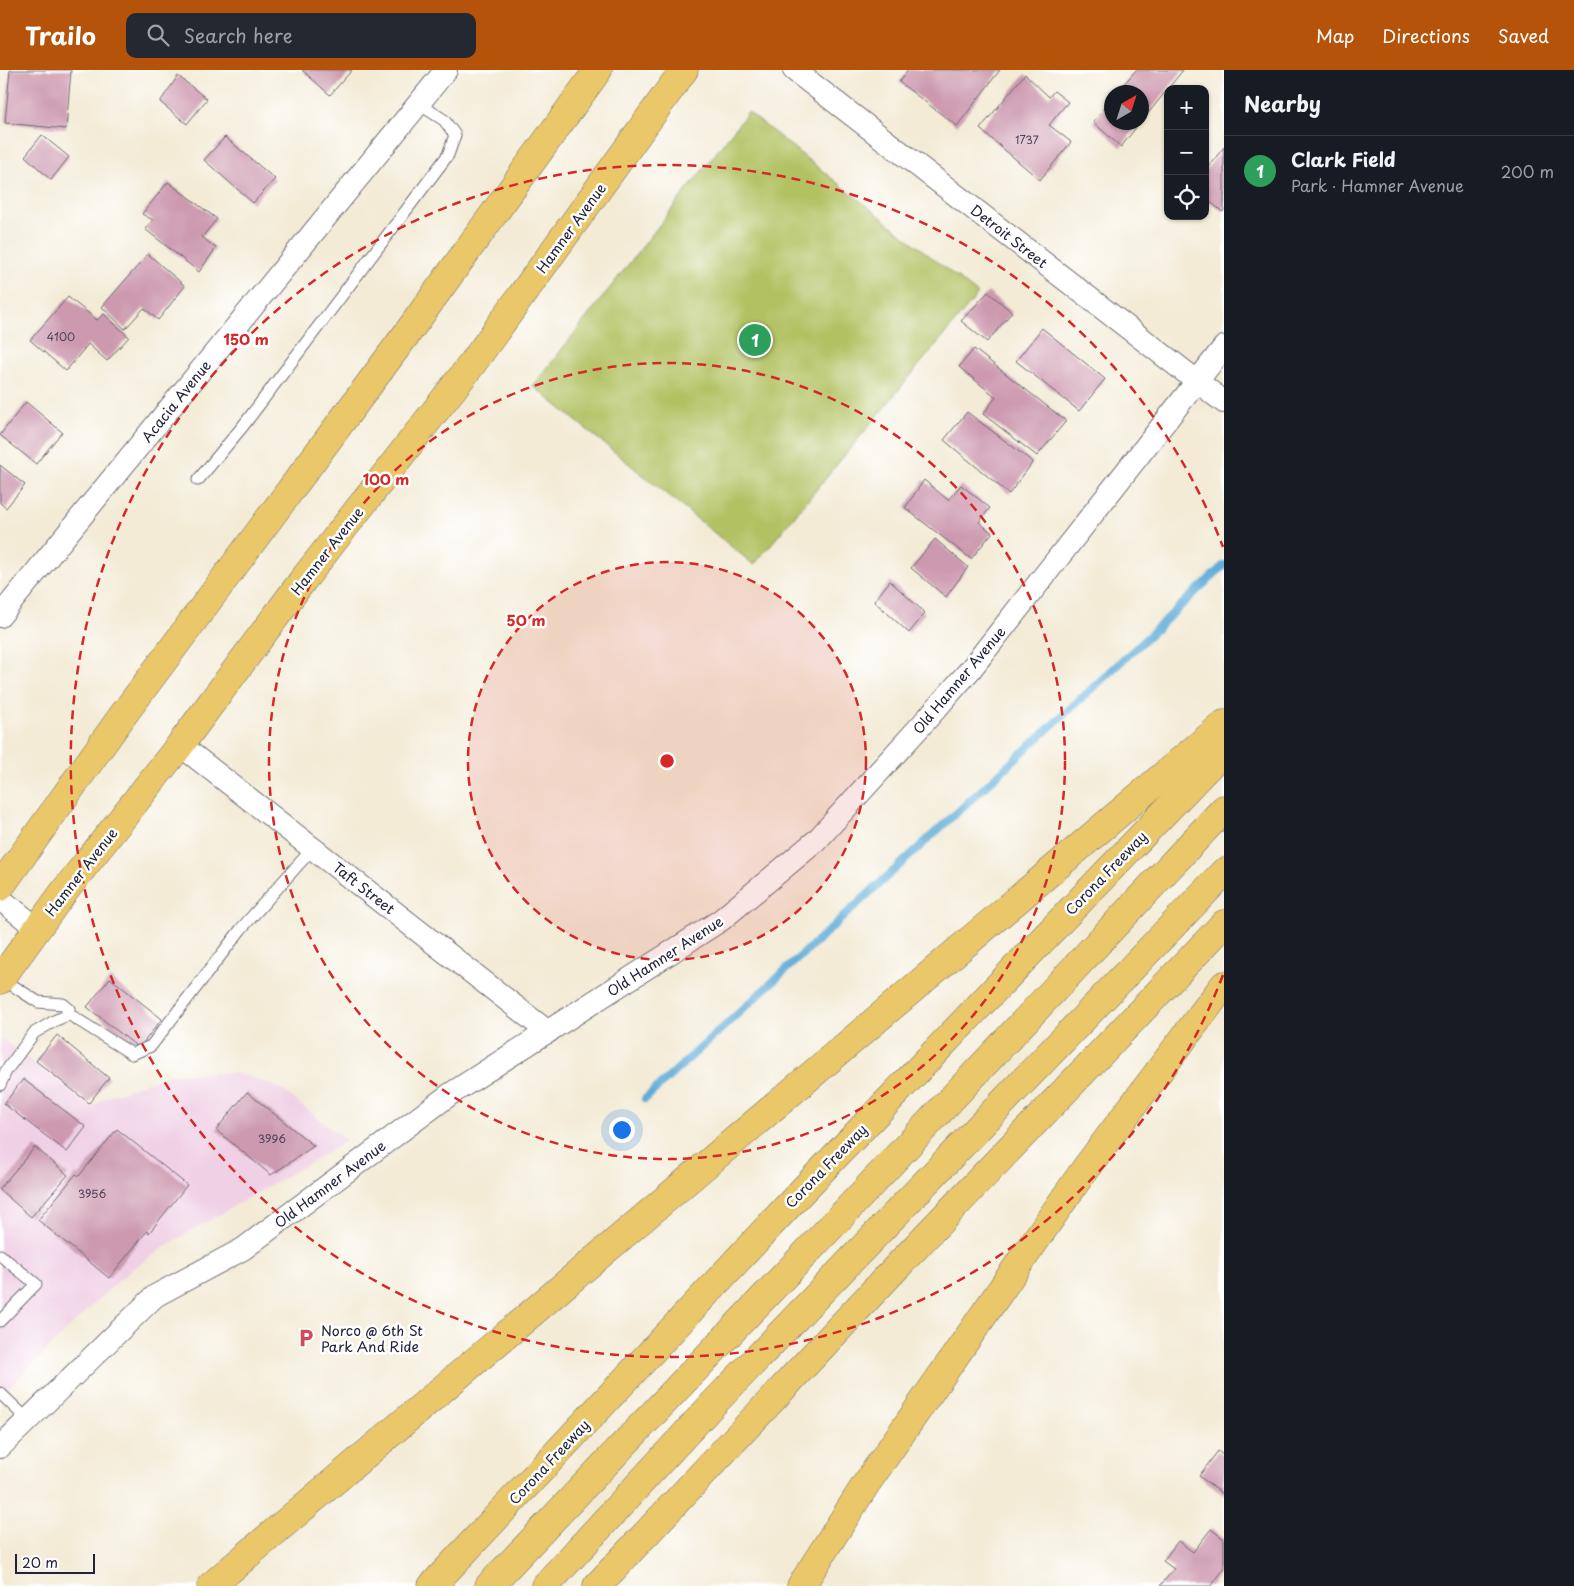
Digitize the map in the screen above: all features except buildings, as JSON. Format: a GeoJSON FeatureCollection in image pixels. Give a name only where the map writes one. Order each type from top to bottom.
{"type":"FeatureCollection","features":[{"type":"Feature","properties":{"kind":"main road"},"geometry":{"type":"LineString","coordinates":[[0,887],[123,715],[411,328],[598,70]]}},
{"type":"Feature","properties":{"kind":"main road","name":"Hamner Avenue"},"geometry":{"type":"LineString","coordinates":[[0,979],[63,893],[180,745],[303,580],[472,364],[684,70]]}},
{"type":"Feature","properties":{"kind":"main road"},"geometry":{"type":"LineString","coordinates":[[211,1586],[1224,724]]}},
{"type":"Feature","properties":{"kind":"main road","name":"Corona Freeway"},"geometry":{"type":"LineString","coordinates":[[432,1586],[804,1190],[1224,750]]}},
{"type":"Feature","properties":{"kind":"main road"},"geometry":{"type":"LineString","coordinates":[[489,1586],[852,1205],[1224,809]]}},
{"type":"Feature","properties":{"kind":"main road"},"geometry":{"type":"LineString","coordinates":[[544,1586],[714,1403],[1224,872]]}},
{"type":"Feature","properties":{"kind":"main road"},"geometry":{"type":"LineString","coordinates":[[597,1586],[891,1273],[1224,924]]}},
{"type":"Feature","properties":{"kind":"main road"},"geometry":{"type":"LineString","coordinates":[[801,1586],[866,1484],[1085,1169],[1224,985]]}},
{"type":"Feature","properties":{"kind":"street","name":"Acacia Avenue"},"geometry":{"type":"LineString","coordinates":[[0,616],[446,70]]}},
{"type":"Feature","properties":{"kind":"street","name":"Detroit Street"},"geometry":{"type":"LineString","coordinates":[[794,70],[1224,402]]}},
{"type":"Feature","properties":{"kind":"street","name":"Old Hamner Avenue"},"geometry":{"type":"LineString","coordinates":[[0,1448],[155,1296],[243,1249],[448,1095],[720,920],[817,840],[970,670],[1224,347]]}},
{"type":"Feature","properties":{"kind":"street","name":"Taft Street"},"geometry":{"type":"LineString","coordinates":[[180,745],[548,1032]]}},
{"type":"Feature","properties":{"kind":"street"},"geometry":{"type":"LineString","coordinates":[[0,899],[38,929]]}},
{"type":"Feature","properties":{"kind":"lane"},"geometry":{"type":"LineString","coordinates":[[198,480],[243,426],[448,155],[455,135],[444,120],[419,104]]}},
{"type":"Feature","properties":{"kind":"lane"},"geometry":{"type":"LineString","coordinates":[[67,1013],[132,1054],[151,1046],[241,929],[313,848]]}},
{"type":"Feature","properties":{"kind":"lane"},"geometry":{"type":"LineString","coordinates":[[0,979],[38,1002],[63,1004],[69,1009],[66,1016],[34,1033],[6,1071],[0,1084]]}},
{"type":"Feature","properties":{"kind":"lane"},"geometry":{"type":"LineString","coordinates":[[0,1255],[36,1284],[0,1321]]}},
{"type":"Feature","properties":{"kind":"lane"},"geometry":{"type":"LineString","coordinates":[[0,1393],[28,1420]]}},
{"type":"Feature","properties":{"kind":"shaded area"},"geometry":{"type":"Polygon","coordinates":[[[2,1039],[91,1107],[105,1098],[170,1074],[237,1073],[280,1088],[347,1141],[177,1239],[132,1269],[11,1385],[0,1399],[0,1041],[2,1039]]]}},
{"type":"Feature","properties":{"kind":"green space"},"geometry":{"type":"Polygon","coordinates":[[[748,112],[978,294],[754,565],[533,386],[748,112]]]}},
{"type":"Feature","properties":{"kind":"waterway"},"geometry":{"type":"LineString","coordinates":[[645,1099],[1224,565]]}},
{"type":"Feature","properties":{"kind":"place","name":"Clark Field"},"geometry":{"type":"Point","coordinates":[755,340]}},
{"type":"Feature","properties":{"kind":"place","name":"Norco @ 6th St Park And Ride"},"geometry":{"type":"Point","coordinates":[306,1338]}}]}
